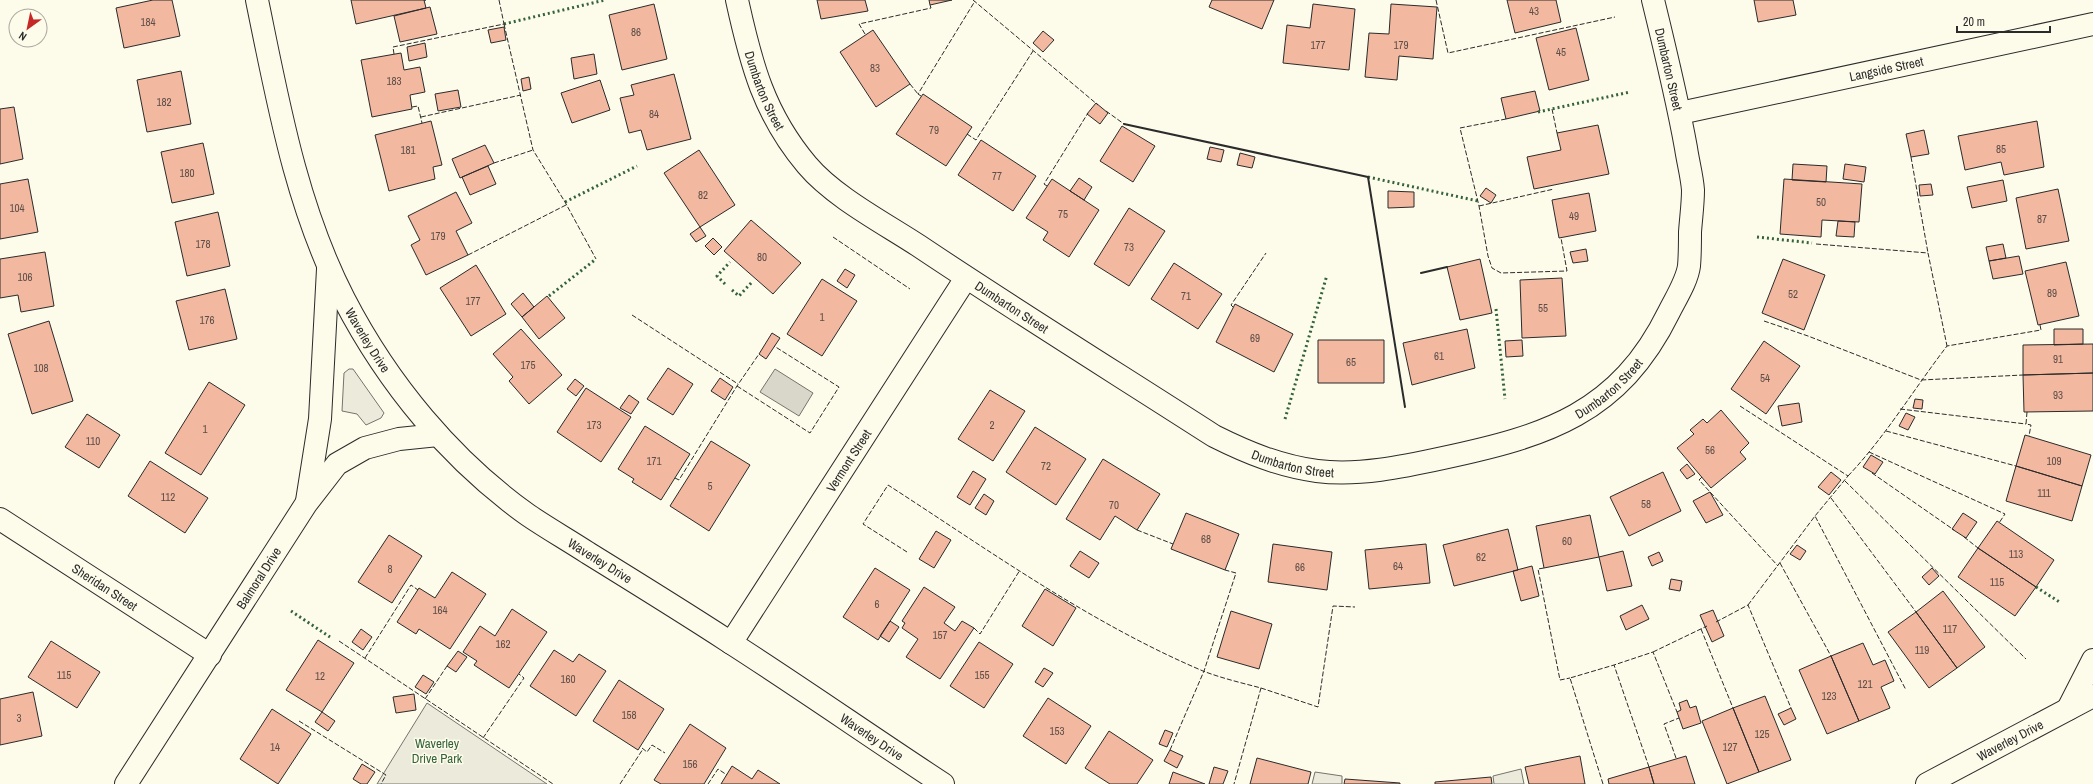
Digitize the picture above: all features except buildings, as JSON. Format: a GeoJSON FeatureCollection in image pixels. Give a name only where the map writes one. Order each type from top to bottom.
{"type":"FeatureCollection","features":[{"type":"Feature","properties":{"kind":"street","name":"Waverley Drive"},"geometry":{"type":"LineString","coordinates":[[257,0],[287,142],[300,188],[328,266],[344,298],[377,355],[395,381],[438,435],[471,468],[528,515],[731,643],[943,784]]}},
{"type":"Feature","properties":{"kind":"street","name":"Dumbarton Street"},"geometry":{"type":"LineString","coordinates":[[737,0],[746,45],[761,92],[783,133],[804,161],[833,189],[966,278],[1214,436],[1242,450],[1281,464],[1319,471],[1361,473],[1427,462],[1492,448],[1528,437],[1562,424],[1586,410],[1610,393],[1627,376],[1650,348],[1663,325],[1689,267],[1693,189],[1680,113],[1653,0]]}},
{"type":"Feature","properties":{"kind":"street","name":"Langside Street"},"geometry":{"type":"LineString","coordinates":[[1680,113],[2093,24]]}},
{"type":"Feature","properties":{"kind":"street","name":"Waverley Drive"},"geometry":{"type":"LineString","coordinates":[[306,504],[320,419],[328,266]]}},
{"type":"Feature","properties":{"kind":"street","name":"Vermont Street"},"geometry":{"type":"LineString","coordinates":[[731,643],[966,278]]}},
{"type":"Feature","properties":{"kind":"street","name":"Balmoral Drive"},"geometry":{"type":"LineString","coordinates":[[126,784],[306,504],[337,464],[365,448],[400,439],[438,435]]}},
{"type":"Feature","properties":{"kind":"street","name":"Sheridan Street"},"geometry":{"type":"LineString","coordinates":[[0,519],[210,655]]}},
{"type":"Feature","properties":{"kind":"street"},"geometry":{"type":"LineString","coordinates":[[2068,709],[2093,660]]}},
{"type":"Feature","properties":{"kind":"street","name":"Waverley Drive"},"geometry":{"type":"LineString","coordinates":[[1927,784],[2093,696]]}},
{"type":"Feature","properties":{"kind":"green space"},"geometry":{"type":"Polygon","coordinates":[[[349,369],[353,369],[384,413],[381,418],[366,425],[357,414],[342,411],[344,373],[349,369]]]}},
{"type":"Feature","properties":{"kind":"green space","name":"Waverley Drive Park"},"geometry":{"type":"Polygon","coordinates":[[[427,703],[547,784],[377,784],[427,703]]]}},
{"type":"Feature","properties":{"kind":"shaded area"},"geometry":{"type":"Polygon","coordinates":[[[775,369],[813,393],[799,416],[760,392],[775,369]]]}},
{"type":"Feature","properties":{"kind":"shaded area"},"geometry":{"type":"Polygon","coordinates":[[[1521,769],[1524,784],[1494,784],[1493,776],[1521,769]]]}},
{"type":"Feature","properties":{"kind":"shaded area"},"geometry":{"type":"Polygon","coordinates":[[[1315,772],[1342,776],[1342,784],[1312,784],[1315,772]]]}},
{"type":"Feature","properties":{"kind":"hedge"},"geometry":{"type":"LineString","coordinates":[[504,24],[605,0]]}},
{"type":"Feature","properties":{"kind":"hedge"},"geometry":{"type":"LineString","coordinates":[[1538,112],[1630,92]]}},
{"type":"Feature","properties":{"kind":"hedge"},"geometry":{"type":"LineString","coordinates":[[565,202],[637,166]]}},
{"type":"Feature","properties":{"kind":"hedge"},"geometry":{"type":"LineString","coordinates":[[1368,177],[1478,201]]}},
{"type":"Feature","properties":{"kind":"hedge"},"geometry":{"type":"LineString","coordinates":[[1757,237],[1812,243]]}},
{"type":"Feature","properties":{"kind":"hedge"},"geometry":{"type":"LineString","coordinates":[[549,296],[596,259]]}},
{"type":"Feature","properties":{"kind":"hedge"},"geometry":{"type":"LineString","coordinates":[[725,284],[717,276],[730,262]]}},
{"type":"Feature","properties":{"kind":"hedge"},"geometry":{"type":"LineString","coordinates":[[1285,419],[1327,275]]}},
{"type":"Feature","properties":{"kind":"hedge"},"geometry":{"type":"LineString","coordinates":[[732,290],[739,296],[752,282]]}},
{"type":"Feature","properties":{"kind":"hedge"},"geometry":{"type":"LineString","coordinates":[[1496,309],[1505,399]]}},
{"type":"Feature","properties":{"kind":"hedge"},"geometry":{"type":"LineString","coordinates":[[2036,587],[2061,603]]}},
{"type":"Feature","properties":{"kind":"hedge"},"geometry":{"type":"LineString","coordinates":[[291,611],[330,637]]}},
{"type":"Feature","properties":{"kind":"fence"},"geometry":{"type":"LineString","coordinates":[[394,54],[393,47],[504,24],[499,0]]}},
{"type":"Feature","properties":{"kind":"fence"},"geometry":{"type":"LineString","coordinates":[[973,0],[1098,105]]}},
{"type":"Feature","properties":{"kind":"fence"},"geometry":{"type":"LineString","coordinates":[[1436,0],[1448,53],[1615,17]]}},
{"type":"Feature","properties":{"kind":"fence"},"geometry":{"type":"LineString","coordinates":[[921,96],[918,94],[975,1]]}},
{"type":"Feature","properties":{"kind":"fence"},"geometry":{"type":"LineString","coordinates":[[865,34],[859,24],[931,8],[930,5]]}},
{"type":"Feature","properties":{"kind":"fence"},"geometry":{"type":"LineString","coordinates":[[504,24],[533,150],[565,202],[596,259]]}},
{"type":"Feature","properties":{"kind":"fence"},"geometry":{"type":"LineString","coordinates":[[967,134],[976,140],[1033,51]]}},
{"type":"Feature","properties":{"kind":"fence"},"geometry":{"type":"LineString","coordinates":[[910,84],[918,94]]}},
{"type":"Feature","properties":{"kind":"fence"},"geometry":{"type":"LineString","coordinates":[[421,117],[521,95]]}},
{"type":"Feature","properties":{"kind":"fence"},"geometry":{"type":"LineString","coordinates":[[412,107],[418,106],[422,123]]}},
{"type":"Feature","properties":{"kind":"fence"},"geometry":{"type":"LineString","coordinates":[[1552,109],[1557,133]]}},
{"type":"Feature","properties":{"kind":"fence"},"geometry":{"type":"LineString","coordinates":[[1106,111],[1124,124]]}},
{"type":"Feature","properties":{"kind":"fence"},"geometry":{"type":"LineString","coordinates":[[1047,186],[1044,184],[1088,113]]}},
{"type":"Feature","properties":{"kind":"fence"},"geometry":{"type":"LineString","coordinates":[[1506,119],[1460,128],[1479,206],[1488,256],[1492,268],[1501,273],[1567,271],[1561,238]]}},
{"type":"Feature","properties":{"kind":"fence"},"geometry":{"type":"LineString","coordinates":[[494,163],[533,150]]}},
{"type":"Feature","properties":{"kind":"fence"},"geometry":{"type":"LineString","coordinates":[[1911,157],[1928,253]]}},
{"type":"Feature","properties":{"kind":"fence"},"geometry":{"type":"LineString","coordinates":[[1479,206],[1554,189]]}},
{"type":"Feature","properties":{"kind":"fence"},"geometry":{"type":"LineString","coordinates":[[468,255],[566,205]]}},
{"type":"Feature","properties":{"kind":"fence"},"geometry":{"type":"LineString","coordinates":[[833,237],[910,289]]}},
{"type":"Feature","properties":{"kind":"fence"},"geometry":{"type":"LineString","coordinates":[[1816,244],[1928,253],[1947,346]]}},
{"type":"Feature","properties":{"kind":"fence"},"geometry":{"type":"LineString","coordinates":[[1233,307],[1231,305],[1266,253]]}},
{"type":"Feature","properties":{"kind":"fence"},"geometry":{"type":"LineString","coordinates":[[632,315],[738,384]]}},
{"type":"Feature","properties":{"kind":"fence"},"geometry":{"type":"LineString","coordinates":[[1764,321],[1808,336],[1921,380],[2023,375]]}},
{"type":"Feature","properties":{"kind":"fence"},"geometry":{"type":"LineString","coordinates":[[1848,476],[1887,429],[1947,346],[2041,330],[2040,325]]}},
{"type":"Feature","properties":{"kind":"fence"},"geometry":{"type":"LineString","coordinates":[[737,386],[810,433],[839,387],[774,346]]}},
{"type":"Feature","properties":{"kind":"fence"},"geometry":{"type":"LineString","coordinates":[[675,478],[679,480],[737,386],[759,354]]}},
{"type":"Feature","properties":{"kind":"fence"},"geometry":{"type":"LineString","coordinates":[[1740,406],[1848,476],[1815,516]]}},
{"type":"Feature","properties":{"kind":"fence"},"geometry":{"type":"LineString","coordinates":[[1900,409],[2026,424]]}},
{"type":"Feature","properties":{"kind":"fence"},"geometry":{"type":"LineString","coordinates":[[2027,412],[2026,424],[2031,425],[2029,436]]}},
{"type":"Feature","properties":{"kind":"fence"},"geometry":{"type":"LineString","coordinates":[[1886,431],[2016,466]]}},
{"type":"Feature","properties":{"kind":"fence"},"geometry":{"type":"LineString","coordinates":[[1869,452],[2005,514],[1999,523]]}},
{"type":"Feature","properties":{"kind":"fence"},"geometry":{"type":"LineString","coordinates":[[1872,473],[1954,530]]}},
{"type":"Feature","properties":{"kind":"fence"},"geometry":{"type":"LineString","coordinates":[[1702,477],[1699,480],[1778,566]]}},
{"type":"Feature","properties":{"kind":"fence"},"geometry":{"type":"LineString","coordinates":[[1845,481],[2026,659]]}},
{"type":"Feature","properties":{"kind":"fence"},"geometry":{"type":"LineString","coordinates":[[907,552],[863,524],[888,485],[1041,585],[1120,631],[1203,671],[1261,688],[1234,784]]}},
{"type":"Feature","properties":{"kind":"fence"},"geometry":{"type":"LineString","coordinates":[[1831,498],[1916,612]]}},
{"type":"Feature","properties":{"kind":"fence"},"geometry":{"type":"LineString","coordinates":[[1748,605],[1815,516],[1906,690]]}},
{"type":"Feature","properties":{"kind":"fence"},"geometry":{"type":"LineString","coordinates":[[1137,530],[1173,544]]}},
{"type":"Feature","properties":{"kind":"fence"},"geometry":{"type":"LineString","coordinates":[[1964,537],[1978,548]]}},
{"type":"Feature","properties":{"kind":"fence"},"geometry":{"type":"LineString","coordinates":[[1780,563],[1831,656]]}},
{"type":"Feature","properties":{"kind":"fence"},"geometry":{"type":"LineString","coordinates":[[1544,568],[1538,569],[1560,680],[1570,678]]}},
{"type":"Feature","properties":{"kind":"fence"},"geometry":{"type":"LineString","coordinates":[[974,628],[980,634],[1020,570]]}},
{"type":"Feature","properties":{"kind":"fence"},"geometry":{"type":"LineString","coordinates":[[1170,750],[1204,671],[1236,573],[1225,570]]}},
{"type":"Feature","properties":{"kind":"fence"},"geometry":{"type":"LineString","coordinates":[[365,658],[411,585],[418,590]]}},
{"type":"Feature","properties":{"kind":"fence"},"geometry":{"type":"LineString","coordinates":[[1716,622],[1748,605],[1791,708]]}},
{"type":"Feature","properties":{"kind":"fence"},"geometry":{"type":"LineString","coordinates":[[1261,688],[1318,707],[1333,606],[1355,607]]}},
{"type":"Feature","properties":{"kind":"fence"},"geometry":{"type":"LineString","coordinates":[[1653,652],[1707,626]]}},
{"type":"Feature","properties":{"kind":"fence"},"geometry":{"type":"LineString","coordinates":[[1701,629],[1733,708]]}},
{"type":"Feature","properties":{"kind":"fence"},"geometry":{"type":"LineString","coordinates":[[339,641],[553,784]]}},
{"type":"Feature","properties":{"kind":"fence"},"geometry":{"type":"LineString","coordinates":[[1649,767],[1614,665],[1653,652],[1677,712]]}},
{"type":"Feature","properties":{"kind":"fence"},"geometry":{"type":"LineString","coordinates":[[1603,784],[1570,678],[1614,665]]}},
{"type":"Feature","properties":{"kind":"fence"},"geometry":{"type":"LineString","coordinates":[[425,699],[447,666]]}},
{"type":"Feature","properties":{"kind":"fence"},"geometry":{"type":"LineString","coordinates":[[483,738],[524,678],[519,674]]}},
{"type":"Feature","properties":{"kind":"fence"},"geometry":{"type":"LineString","coordinates":[[1676,758],[1664,724],[1679,718]]}},
{"type":"Feature","properties":{"kind":"fence"},"geometry":{"type":"LineString","coordinates":[[299,721],[386,775],[381,784]]}},
{"type":"Feature","properties":{"kind":"fence"},"geometry":{"type":"LineString","coordinates":[[642,748],[647,752],[652,745],[665,753]]}},
{"type":"Feature","properties":{"kind":"fence"},"geometry":{"type":"LineString","coordinates":[[620,784],[643,749]]}},
{"type":"Feature","properties":{"kind":"fence"},"geometry":{"type":"LineString","coordinates":[[708,784],[718,769],[727,775]]}},
{"type":"Feature","properties":{"kind":"wall"},"geometry":{"type":"LineString","coordinates":[[1124,124],[1368,177],[1405,407]]}},
{"type":"Feature","properties":{"kind":"wall"},"geometry":{"type":"LineString","coordinates":[[1421,273],[1447,267]]}}]}
